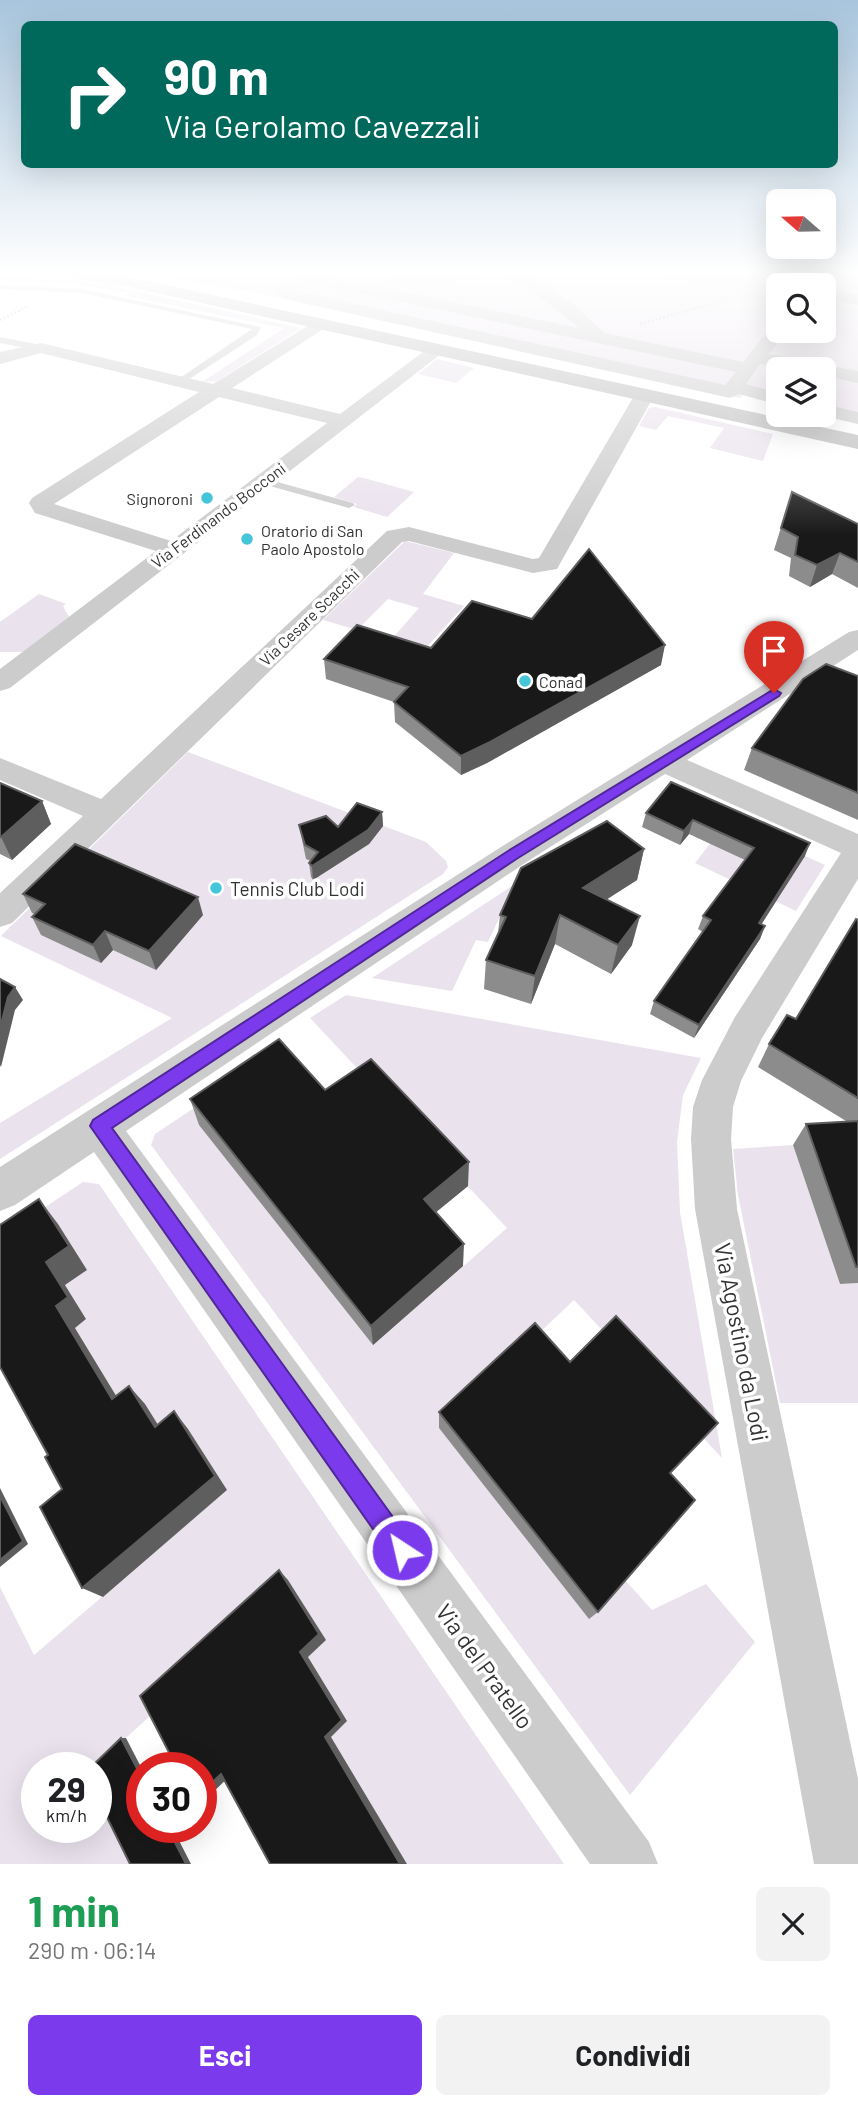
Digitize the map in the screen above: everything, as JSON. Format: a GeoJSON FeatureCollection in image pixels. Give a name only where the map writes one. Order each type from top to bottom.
{"type":"FeatureCollection","features":[{"type":"Feature","properties":{"kind":"street"},"geometry":{"type":"LineString","coordinates":[[94,361],[343,421]]}},
{"type":"Feature","properties":{"kind":"street"},"geometry":{"type":"LineString","coordinates":[[173,549],[40,505],[42,500],[260,361]]}},
{"type":"Feature","properties":{"kind":"street","name":"Via Ferdinando Bocconi"},"geometry":{"type":"LineString","coordinates":[[0,682],[422,361]]}},
{"type":"Feature","properties":{"kind":"street"},"geometry":{"type":"LineString","coordinates":[[486,361],[858,442]]}},
{"type":"Feature","properties":{"kind":"street"},"geometry":{"type":"LineString","coordinates":[[601,361],[766,395]]}},
{"type":"Feature","properties":{"kind":"street"},"geometry":{"type":"LineString","coordinates":[[742,361],[766,364]]}},
{"type":"Feature","properties":{"kind":"street"},"geometry":{"type":"LineString","coordinates":[[733,389],[753,363]]}},
{"type":"Feature","properties":{"kind":"street"},"geometry":{"type":"LineString","coordinates":[[836,372],[858,377]]}},
{"type":"Feature","properties":{"kind":"street","name":"Via Cesare Scacchi"},"geometry":{"type":"LineString","coordinates":[[0,914],[395,536],[409,534],[533,566],[548,564],[644,396]]}},
{"type":"Feature","properties":{"kind":"street"},"geometry":{"type":"LineString","coordinates":[[836,413],[858,418]]}},
{"type":"Feature","properties":{"kind":"street"},"geometry":{"type":"LineString","coordinates":[[0,1191],[513,855],[858,638]]}},
{"type":"Feature","properties":{"kind":"street"},"geometry":{"type":"LineString","coordinates":[[814,668],[848,681]]}},
{"type":"Feature","properties":{"kind":"street"},"geometry":{"type":"LineString","coordinates":[[664,762],[858,849]]}},
{"type":"Feature","properties":{"kind":"street"},"geometry":{"type":"LineString","coordinates":[[0,768],[105,813]]}},
{"type":"Feature","properties":{"kind":"street","name":"Via Agostino da Lodi"},"geometry":{"type":"LineString","coordinates":[[845,1864],[716,1209],[711,1139],[713,1107],[733,1053],[858,849]]}},
{"type":"Feature","properties":{"kind":"street","name":"Via del Pratello"},"geometry":{"type":"LineString","coordinates":[[99,1126],[627,1864]]}},
{"type":"Feature","properties":{"kind":"lane"},"geometry":{"type":"LineString","coordinates":[[180,382],[211,361]]}},
{"type":"Feature","properties":{"kind":"lane"},"geometry":{"type":"LineString","coordinates":[[263,481],[349,505]]}},
{"type":"Feature","properties":{"kind":"shaded area"},"geometry":{"type":"Polygon","coordinates":[[[234,361],[249,361],[217,381],[202,382],[234,361]]]}},
{"type":"Feature","properties":{"kind":"shaded area"},"geometry":{"type":"Polygon","coordinates":[[[434,361],[474,368],[456,383],[418,374],[434,361]]]}},
{"type":"Feature","properties":{"kind":"shaded area"},"geometry":{"type":"Polygon","coordinates":[[[570,361],[766,361],[766,399],[743,394],[740,398],[570,361]]]}},
{"type":"Feature","properties":{"kind":"shaded area"},"geometry":{"type":"Polygon","coordinates":[[[836,361],[858,361],[858,414],[836,413],[836,361]]]}},
{"type":"Feature","properties":{"kind":"shaded area"},"geometry":{"type":"Polygon","coordinates":[[[655,407],[773,434],[763,461],[710,448],[724,428],[668,416],[656,430],[639,426],[649,408],[655,407]]]}},
{"type":"Feature","properties":{"kind":"shaded area"},"geometry":{"type":"Polygon","coordinates":[[[358,477],[414,492],[387,517],[354,507],[357,504],[334,497],[358,477]]]}},
{"type":"Feature","properties":{"kind":"shaded area"},"geometry":{"type":"Polygon","coordinates":[[[405,541],[454,553],[423,594],[464,606],[423,651],[390,641],[419,608],[388,599],[357,630],[323,620],[405,541]]]}},
{"type":"Feature","properties":{"kind":"shaded area"},"geometry":{"type":"Polygon","coordinates":[[[39,594],[66,604],[63,606],[69,617],[23,652],[0,652],[0,622],[39,594]]]}},
{"type":"Feature","properties":{"kind":"shaded area","name":"Tennis Club Lodi"},"geometry":{"type":"Polygon","coordinates":[[[188,752],[426,842],[446,861],[448,867],[443,874],[0,1159],[0,1123],[172,1018],[1,936],[188,752]]]}},
{"type":"Feature","properties":{"kind":"shaded area"},"geometry":{"type":"Polygon","coordinates":[[[727,822],[789,880],[805,856],[825,865],[796,911],[695,863],[727,822]]]}},
{"type":"Feature","properties":{"kind":"shaded area"},"geometry":{"type":"Polygon","coordinates":[[[556,857],[509,897],[488,942],[476,940],[452,991],[372,978],[556,857]]]}},
{"type":"Feature","properties":{"kind":"shaded area"},"geometry":{"type":"Polygon","coordinates":[[[346,995],[701,1058],[683,1095],[677,1142],[680,1212],[722,1458],[574,1300],[439,1428],[624,1579],[652,1610],[706,1584],[755,1642],[630,1795],[151,1145],[155,1134],[275,1054],[373,1345],[507,1228],[310,1018],[346,995]]]}},
{"type":"Feature","properties":{"kind":"shaded area"},"geometry":{"type":"Polygon","coordinates":[[[793,1145],[840,1284],[858,1283],[858,1403],[780,1403],[738,1195],[733,1149],[793,1145]]]}},
{"type":"Feature","properties":{"kind":"shaded area"},"geometry":{"type":"Polygon","coordinates":[[[83,1182],[99,1184],[564,1864],[407,1864],[331,1737],[308,1657],[326,1639],[162,1705],[110,1752],[21,1752],[21,1843],[112,1843],[112,1817],[135,1864],[0,1864],[0,1587],[34,1655],[227,1490],[170,1444],[129,1417],[75,1328],[86,1319],[65,1285],[87,1270],[10,1257],[0,1237],[83,1182]]]}},
{"type":"Feature","properties":{"kind":"building"},"geometry":{"type":"Polygon","coordinates":[[[792,492],[858,524],[858,562],[840,553],[817,565],[795,555],[798,537],[781,528],[792,492]]]}},
{"type":"Feature","properties":{"kind":"building"},"geometry":{"type":"Polygon","coordinates":[[[589,549],[665,645],[461,756],[394,702],[408,687],[324,659],[357,625],[431,648],[472,601],[532,619],[589,549]]]}},
{"type":"Feature","properties":{"kind":"building"},"geometry":{"type":"Polygon","coordinates":[[[826,664],[858,676],[858,793],[752,748],[803,679],[826,664]]]}},
{"type":"Feature","properties":{"kind":"building"},"geometry":{"type":"Polygon","coordinates":[[[671,782],[810,843],[759,923],[765,926],[699,1025],[654,1001],[711,920],[703,916],[754,848],[693,820],[684,831],[646,813],[671,782]]]}},
{"type":"Feature","properties":{"kind":"building"},"geometry":{"type":"Polygon","coordinates":[[[0,783],[42,801],[1,837],[0,836],[0,783]]]}},
{"type":"Feature","properties":{"kind":"building"},"geometry":{"type":"Polygon","coordinates":[[[357,803],[382,812],[368,830],[312,866],[309,863],[318,852],[305,845],[299,825],[326,816],[338,827],[357,803]]]}},
{"type":"Feature","properties":{"kind":"building"},"geometry":{"type":"Polygon","coordinates":[[[607,821],[644,849],[583,888],[640,916],[618,945],[560,915],[535,976],[486,960],[506,917],[500,915],[521,868],[607,821]]]}},
{"type":"Feature","properties":{"kind":"building"},"geometry":{"type":"Polygon","coordinates":[[[75,844],[198,897],[149,951],[105,931],[93,945],[32,917],[45,904],[23,894],[75,844]]]}},
{"type":"Feature","properties":{"kind":"building"},"geometry":{"type":"Polygon","coordinates":[[[856,919],[858,1098],[769,1044],[787,1015],[796,1019],[856,919]]]}},
{"type":"Feature","properties":{"kind":"building"},"geometry":{"type":"Polygon","coordinates":[[[0,979],[15,987],[8,997],[0,1028],[0,979]]]}},
{"type":"Feature","properties":{"kind":"building"},"geometry":{"type":"Polygon","coordinates":[[[279,1039],[325,1090],[371,1059],[469,1162],[424,1199],[464,1244],[371,1326],[190,1099],[279,1039]]]}},
{"type":"Feature","properties":{"kind":"building"},"geometry":{"type":"Polygon","coordinates":[[[858,1121],[858,1267],[856,1267],[806,1124],[858,1121]]]}},
{"type":"Feature","properties":{"kind":"building"},"geometry":{"type":"Polygon","coordinates":[[[39,1199],[69,1246],[46,1262],[68,1297],[56,1306],[112,1399],[129,1386],[155,1427],[174,1411],[215,1476],[82,1588],[40,1507],[62,1489],[45,1457],[48,1455],[0,1367],[0,1225],[39,1199]]]}},
{"type":"Feature","properties":{"kind":"building"},"geometry":{"type":"Polygon","coordinates":[[[616,1316],[718,1423],[670,1473],[695,1500],[598,1612],[439,1412],[535,1323],[570,1362],[616,1316]]]}},
{"type":"Feature","properties":{"kind":"building"},"geometry":{"type":"Polygon","coordinates":[[[0,1496],[23,1541],[0,1560],[0,1496]]]}},
{"type":"Feature","properties":{"kind":"building"},"geometry":{"type":"Polygon","coordinates":[[[279,1570],[319,1634],[300,1652],[342,1720],[325,1737],[400,1864],[270,1864],[221,1774],[217,1778],[217,1752],[169,1752],[140,1696],[279,1570]]]}},
{"type":"Feature","properties":{"kind":"building"},"geometry":{"type":"Polygon","coordinates":[[[121,1738],[128,1752],[126,1752],[126,1843],[175,1843],[186,1864],[130,1864],[112,1827],[112,1752],[107,1752],[121,1738]]]}},
{"type":"Feature","properties":{"kind":"place","name":"Signoroni"},"geometry":{"type":"Point","coordinates":[207,498]}},
{"type":"Feature","properties":{"kind":"place","name":"Oratorio di San Paolo Apostolo"},"geometry":{"type":"Point","coordinates":[247,539]}},
{"type":"Feature","properties":{"kind":"place","name":"Conad"},"geometry":{"type":"Point","coordinates":[525,681]}},
{"type":"Feature","properties":{"kind":"place","name":"Tennis Club Lodi"},"geometry":{"type":"Point","coordinates":[216,888]}},
{"type":"Feature","properties":{"kind":"route"},"geometry":{"type":"LineString","coordinates":[[402,1550],[99,1126],[513,855],[774,693]]}}]}
